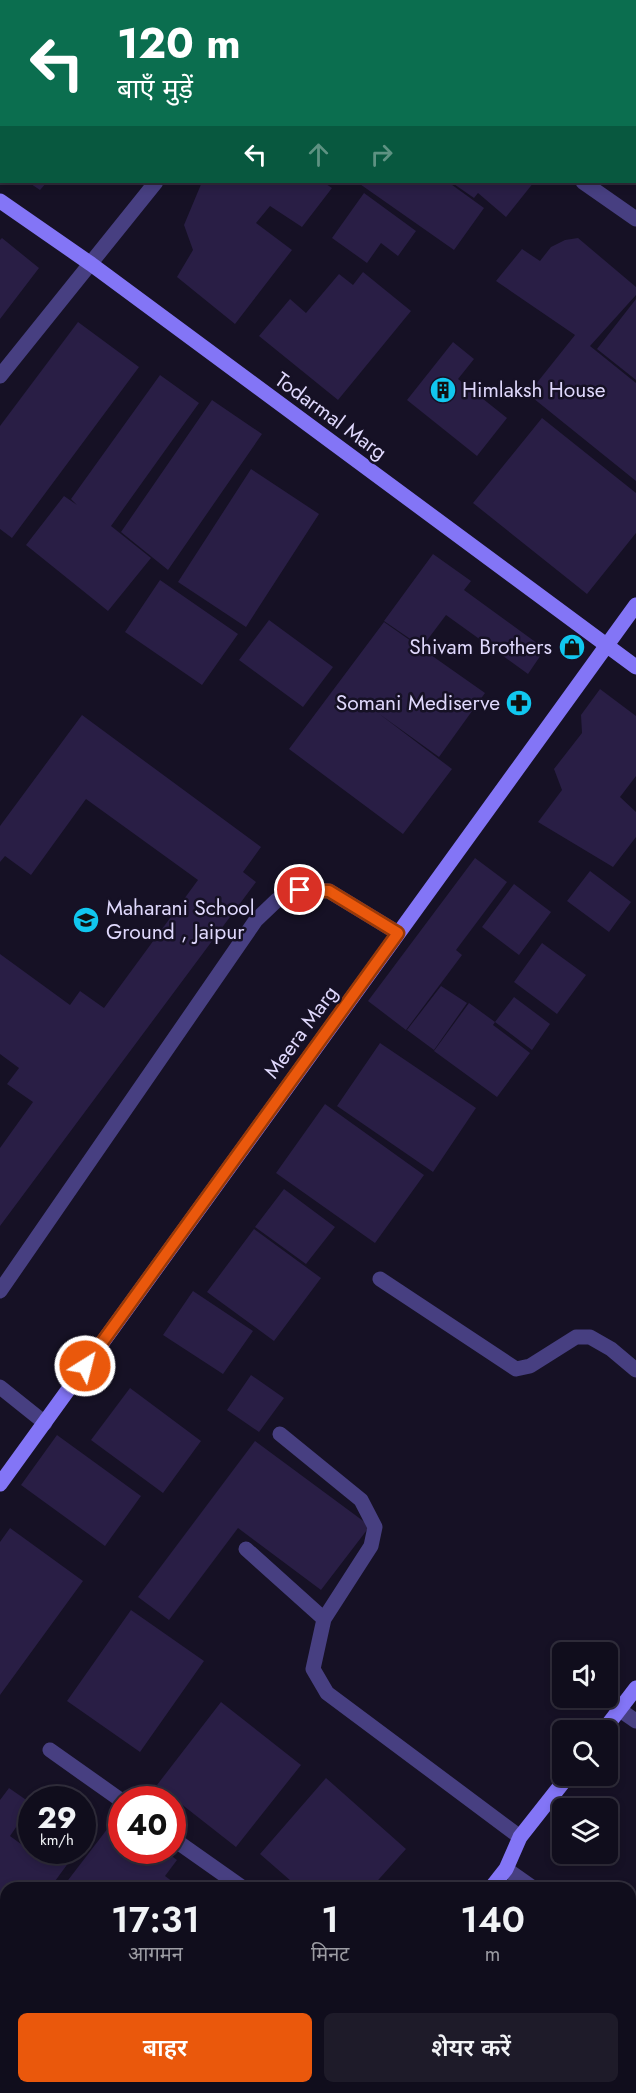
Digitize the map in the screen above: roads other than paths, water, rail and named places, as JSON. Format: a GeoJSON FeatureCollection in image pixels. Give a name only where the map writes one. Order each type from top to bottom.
{"type":"FeatureCollection","features":[{"type":"Feature","properties":{"kind":"street"},"geometry":{"type":"LineString","coordinates":[[0,376],[155,183]]}},
{"type":"Feature","properties":{"kind":"street"},"geometry":{"type":"LineString","coordinates":[[585,183],[636,219]]}},
{"type":"Feature","properties":{"kind":"street","name":"Todarmal Marg"},"geometry":{"type":"LineString","coordinates":[[0,201],[91,264],[636,668]]}},
{"type":"Feature","properties":{"kind":"street","name":"Meera Marg"},"geometry":{"type":"LineString","coordinates":[[0,1484],[636,605]]}},
{"type":"Feature","properties":{"kind":"street"},"geometry":{"type":"LineString","coordinates":[[0,1291],[256,920],[277,900],[300,890],[329,891],[398,933]]}},
{"type":"Feature","properties":{"kind":"street"},"geometry":{"type":"LineString","coordinates":[[380,1279],[516,1369],[530,1366],[576,1337],[590,1337],[610,1349],[636,1370]]}},
{"type":"Feature","properties":{"kind":"street"},"geometry":{"type":"LineString","coordinates":[[0,1387],[45,1423]]}},
{"type":"Feature","properties":{"kind":"street"},"geometry":{"type":"LineString","coordinates":[[280,1434],[361,1500],[375,1527],[371,1546],[324,1619],[313,1669],[327,1693],[519,1837]]}},
{"type":"Feature","properties":{"kind":"street"},"geometry":{"type":"LineString","coordinates":[[246,1549],[324,1619]]}},
{"type":"Feature","properties":{"kind":"street"},"geometry":{"type":"LineString","coordinates":[[612,1720],[636,1688]]}},
{"type":"Feature","properties":{"kind":"street"},"geometry":{"type":"LineString","coordinates":[[620,1710],[636,1721]]}},
{"type":"Feature","properties":{"kind":"street"},"geometry":{"type":"LineString","coordinates":[[50,1750],[108,1791]]}},
{"type":"Feature","properties":{"kind":"street"},"geometry":{"type":"LineString","coordinates":[[496,1882],[506,1869],[519,1837],[560,1786]]}},
{"type":"Feature","properties":{"kind":"street"},"geometry":{"type":"LineString","coordinates":[[186,1848],[234,1882]]}},
{"type":"Feature","properties":{"kind":"street"},"geometry":{"type":"LineString","coordinates":[[506,1869],[525,1882]]}},
{"type":"Feature","properties":{"kind":"place","name":"Himlaksh House"},"geometry":{"type":"Point","coordinates":[443,390]}},
{"type":"Feature","properties":{"kind":"place","name":"Shivam Brothers"},"geometry":{"type":"Point","coordinates":[572,647]}},
{"type":"Feature","properties":{"kind":"place","name":"Somani Mediserve"},"geometry":{"type":"Point","coordinates":[519,703]}},
{"type":"Feature","properties":{"kind":"place","name":"Maharani School Ground , Jaipur"},"geometry":{"type":"Point","coordinates":[86,920]}}]}
